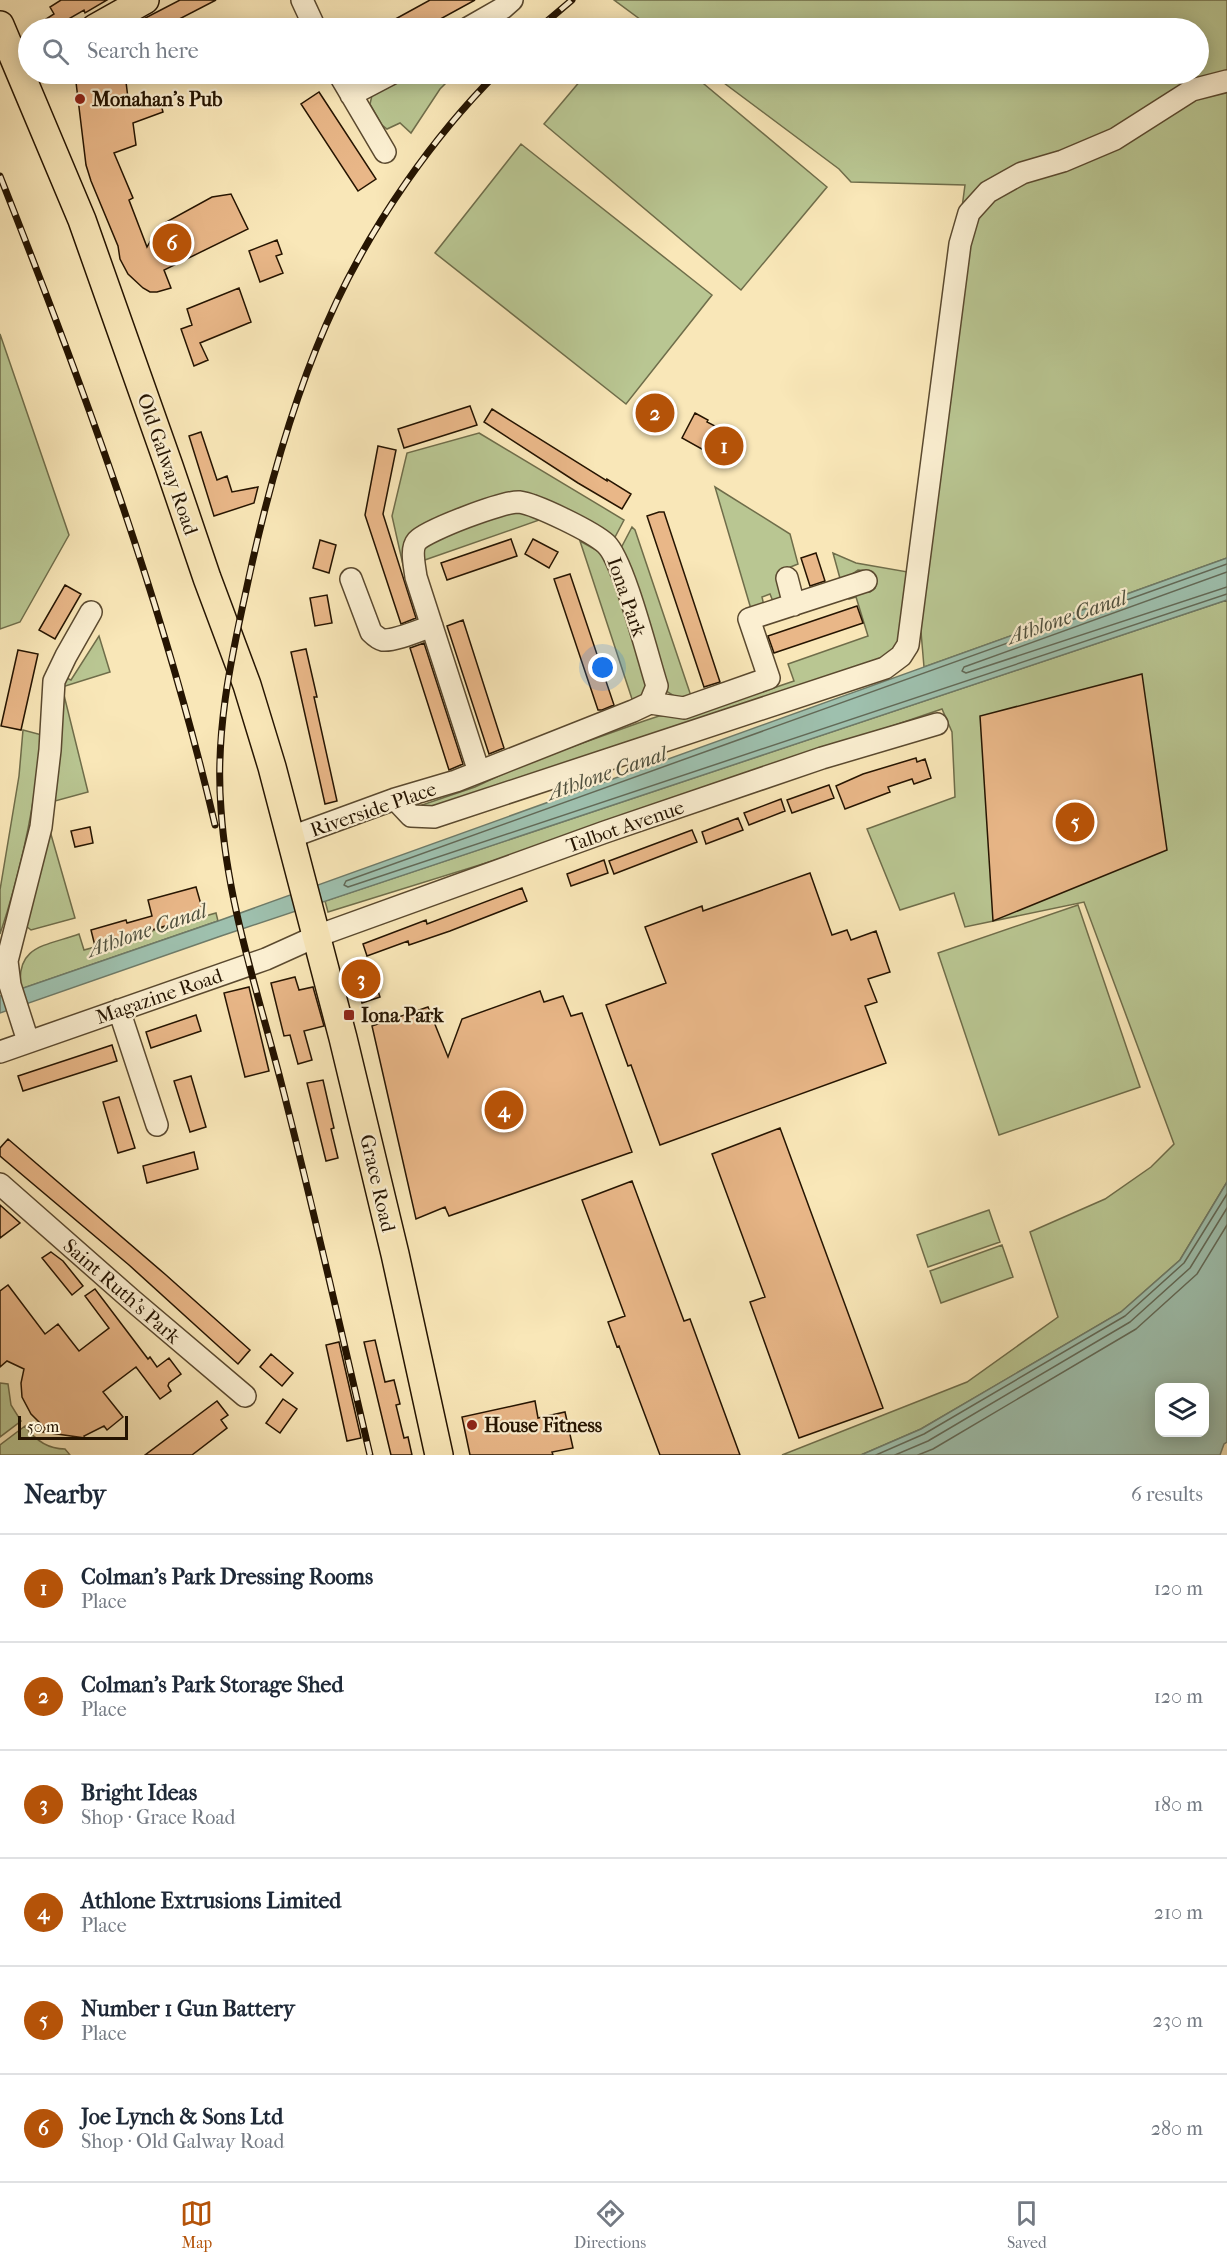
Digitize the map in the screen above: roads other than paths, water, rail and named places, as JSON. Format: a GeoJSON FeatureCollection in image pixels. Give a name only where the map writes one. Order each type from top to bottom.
{"type":"FeatureCollection","features":[{"type":"Feature","properties":{"kind":"main road"},"geometry":{"type":"LineString","coordinates":[[113,18],[145,0]]}},
{"type":"Feature","properties":{"kind":"main road","name":"Old Galway Road"},"geometry":{"type":"LineString","coordinates":[[0,25],[18,60]]}},
{"type":"Feature","properties":{"kind":"main road","name":"Old Galway Road"},"geometry":{"type":"LineString","coordinates":[[29,84],[82,220],[214,600],[247,685],[314,924]]}},
{"type":"Feature","properties":{"kind":"main road","name":"Grace Road"},"geometry":{"type":"LineString","coordinates":[[314,924],[389,1231],[439,1455]]}},
{"type":"Feature","properties":{"kind":"street"},"geometry":{"type":"LineString","coordinates":[[302,0],[310,18]]}},
{"type":"Feature","properties":{"kind":"street"},"geometry":{"type":"LineString","coordinates":[[486,18],[512,0]]}},
{"type":"Feature","properties":{"kind":"street"},"geometry":{"type":"LineString","coordinates":[[395,800],[411,816],[434,817],[785,699],[885,668],[901,656],[908,645],[960,244],[969,213],[988,192],[1022,173],[1063,161],[1115,139],[1192,90],[1227,81]]}},
{"type":"Feature","properties":{"kind":"street"},"geometry":{"type":"LineString","coordinates":[[345,84],[385,152]]}},
{"type":"Feature","properties":{"kind":"street"},"geometry":{"type":"LineString","coordinates":[[351,95],[372,84]]}},
{"type":"Feature","properties":{"kind":"street","name":"Iona Park"},"geometry":{"type":"LineString","coordinates":[[479,772],[416,577],[414,550],[417,541],[430,531],[507,504],[521,502],[592,534],[611,550],[621,572],[657,686],[650,703]]}},
{"type":"Feature","properties":{"kind":"street"},"geometry":{"type":"LineString","coordinates":[[787,578],[794,605]]}},
{"type":"Feature","properties":{"kind":"street"},"geometry":{"type":"LineString","coordinates":[[351,579],[371,632],[376,637],[382,640],[390,639],[432,626]]}},
{"type":"Feature","properties":{"kind":"street"},"geometry":{"type":"LineString","coordinates":[[479,772],[650,703],[684,708],[776,676],[749,619],[866,581]]}},
{"type":"Feature","properties":{"kind":"street"},"geometry":{"type":"LineString","coordinates":[[28,1041],[9,985],[7,961],[37,846],[50,750],[53,688],[56,675],[91,612]]}},
{"type":"Feature","properties":{"kind":"street","name":"Talbot Avenue"},"geometry":{"type":"LineString","coordinates":[[314,924],[605,832],[822,758],[937,724]]}},
{"type":"Feature","properties":{"kind":"street","name":"Riverside Place"},"geometry":{"type":"LineString","coordinates":[[291,837],[479,772]]}},
{"type":"Feature","properties":{"kind":"street","name":"Magazine Road"},"geometry":{"type":"LineString","coordinates":[[0,1052],[266,960],[314,924]]}},
{"type":"Feature","properties":{"kind":"street"},"geometry":{"type":"LineString","coordinates":[[119,1010],[157,1125]]}},
{"type":"Feature","properties":{"kind":"street","name":"Saint Ruth's Park"},"geometry":{"type":"LineString","coordinates":[[0,1184],[245,1396]]}},
{"type":"Feature","properties":{"kind":"water","name":"Athlone Canal"},"geometry":{"type":"Polygon","coordinates":[[[1227,558],[1227,600],[221,936],[0,1013],[0,996],[218,921],[1227,558]]]}},
{"type":"Feature","properties":{"kind":"water"},"geometry":{"type":"Polygon","coordinates":[[[1227,1182],[1227,1442],[1220,1455],[861,1455],[921,1429],[1121,1312],[1180,1260],[1227,1182]]]}},
{"type":"Feature","properties":{"kind":"railway"},"geometry":{"type":"LineString","coordinates":[[551,18],[572,0]]}},
{"type":"Feature","properties":{"kind":"railway"},"geometry":{"type":"LineString","coordinates":[[370,1455],[304,1175],[237,913],[224,844],[221,809],[222,726],[234,645],[272,481],[307,371],[321,336],[351,272],[387,212],[428,153],[487,84]]}},
{"type":"Feature","properties":{"kind":"railway"},"geometry":{"type":"LineString","coordinates":[[0,176],[62,336],[120,497],[171,660],[215,825]]}},
{"type":"Feature","properties":{"kind":"place","name":"Monahan's Pub"},"geometry":{"type":"Point","coordinates":[80,99]}},
{"type":"Feature","properties":{"kind":"place","name":"Joe Lynch & Sons Ltd"},"geometry":{"type":"Point","coordinates":[172,243]}},
{"type":"Feature","properties":{"kind":"place","name":"Colman's Park Storage Shed"},"geometry":{"type":"Point","coordinates":[655,413]}},
{"type":"Feature","properties":{"kind":"place","name":"Colman's Park Dressing Rooms"},"geometry":{"type":"Point","coordinates":[724,446]}},
{"type":"Feature","properties":{"kind":"place","name":"Number 1 Gun Battery"},"geometry":{"type":"Point","coordinates":[1075,822]}},
{"type":"Feature","properties":{"kind":"place","name":"Bright Ideas"},"geometry":{"type":"Point","coordinates":[361,979]}},
{"type":"Feature","properties":{"kind":"place","name":"Iona Park"},"geometry":{"type":"Point","coordinates":[349,1015]}},
{"type":"Feature","properties":{"kind":"place","name":"Athlone Extrusions Limited"},"geometry":{"type":"Point","coordinates":[504,1110]}},
{"type":"Feature","properties":{"kind":"place","name":"House Fitness"},"geometry":{"type":"Point","coordinates":[472,1425]}}]}
